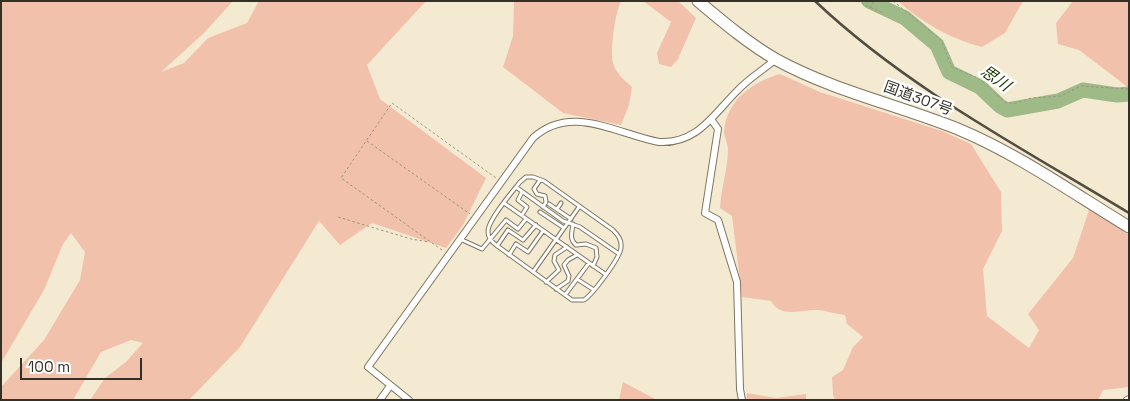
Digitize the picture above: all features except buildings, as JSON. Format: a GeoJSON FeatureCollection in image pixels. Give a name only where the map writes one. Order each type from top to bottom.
{"type":"FeatureCollection","features":[{"type":"Feature","properties":{"kind":"highway","name":"国道307号"},"geometry":{"type":"LineString","coordinates":[[698,1],[725,25],[776,59],[807,75],[957,129],[1000,149],[1129,227]]}},
{"type":"Feature","properties":{"kind":"street"},"geometry":{"type":"LineString","coordinates":[[409,400],[368,367],[533,138],[542,129],[560,122],[581,121],[647,140],[672,143],[692,136],[712,119],[738,90],[776,59]]}},
{"type":"Feature","properties":{"kind":"street"},"geometry":{"type":"LineString","coordinates":[[712,119],[718,129],[705,213],[718,220],[736,282],[742,400]]}},
{"type":"Feature","properties":{"kind":"street"},"geometry":{"type":"LineString","coordinates":[[380,400],[390,386]]}},
{"type":"Feature","properties":{"kind":"lane"},"geometry":{"type":"LineString","coordinates":[[526,178],[540,180],[615,233],[621,242],[619,254],[594,290],[581,301],[572,300],[491,240],[488,226],[516,188],[526,178]]}},
{"type":"Feature","properties":{"kind":"lane"},"geometry":{"type":"LineString","coordinates":[[540,180],[534,189],[537,194],[546,196],[546,202],[543,207]]}},
{"type":"Feature","properties":{"kind":"lane"},"geometry":{"type":"LineString","coordinates":[[516,188],[568,223],[580,226],[619,254]]}},
{"type":"Feature","properties":{"kind":"lane"},"geometry":{"type":"LineString","coordinates":[[522,192],[518,200],[527,207],[522,216]]}},
{"type":"Feature","properties":{"kind":"lane"},"geometry":{"type":"LineString","coordinates":[[504,203],[605,274]]}},
{"type":"Feature","properties":{"kind":"lane"},"geometry":{"type":"LineString","coordinates":[[556,209],[561,203]]}},
{"type":"Feature","properties":{"kind":"lane"},"geometry":{"type":"LineString","coordinates":[[550,204],[571,219]]}},
{"type":"Feature","properties":{"kind":"lane"},"geometry":{"type":"LineString","coordinates":[[533,272],[579,207]]}},
{"type":"Feature","properties":{"kind":"lane"},"geometry":{"type":"LineString","coordinates":[[540,212],[564,228]]}},
{"type":"Feature","properties":{"kind":"lane"},"geometry":{"type":"LineString","coordinates":[[460,239],[482,249],[506,220],[518,228],[526,218]]}},
{"type":"Feature","properties":{"kind":"lane"},"geometry":{"type":"LineString","coordinates":[[546,224],[550,219]]}},
{"type":"Feature","properties":{"kind":"lane"},"geometry":{"type":"LineString","coordinates":[[565,295],[597,257],[596,248],[586,244],[576,245],[572,242],[573,224]]}},
{"type":"Feature","properties":{"kind":"lane"},"geometry":{"type":"LineString","coordinates":[[497,246],[508,230],[523,240],[536,225]]}},
{"type":"Feature","properties":{"kind":"lane"},"geometry":{"type":"LineString","coordinates":[[509,255],[516,244],[528,252],[543,231]]}},
{"type":"Feature","properties":{"kind":"lane"},"geometry":{"type":"LineString","coordinates":[[546,282],[559,270],[554,261],[555,256],[563,252],[567,247]]}},
{"type":"Feature","properties":{"kind":"lane"},"geometry":{"type":"LineString","coordinates":[[556,288],[568,281],[569,276],[564,265],[568,260],[577,255]]}},
{"type":"Feature","properties":{"kind":"lane"},"geometry":{"type":"LineString","coordinates":[[577,279],[594,290]]}},
{"type":"Feature","properties":{"kind":"path"},"geometry":{"type":"LineString","coordinates":[[857,1],[869,8],[876,8],[882,13]]}},
{"type":"Feature","properties":{"kind":"path"},"geometry":{"type":"LineString","coordinates":[[869,8],[874,1]]}},
{"type":"Feature","properties":{"kind":"path"},"geometry":{"type":"LineString","coordinates":[[893,1],[940,40],[952,68],[978,78],[1006,103],[1016,103],[1031,98],[1061,96],[1081,86],[1129,89]]}},
{"type":"Feature","properties":{"kind":"path"},"geometry":{"type":"LineString","coordinates":[[449,255],[341,178],[392,102],[502,182]]}},
{"type":"Feature","properties":{"kind":"path"},"geometry":{"type":"LineString","coordinates":[[366,140],[475,218]]}},
{"type":"Feature","properties":{"kind":"path"},"geometry":{"type":"LineString","coordinates":[[338,217],[411,239],[432,242]]}},
{"type":"Feature","properties":{"kind":"shaded area"},"geometry":{"type":"Polygon","coordinates":[[[1,1],[233,1],[204,33],[161,72],[184,63],[208,38],[247,23],[259,1],[426,1],[367,65],[380,99],[486,178],[463,225],[446,248],[372,223],[340,245],[319,221],[240,347],[189,400],[90,400],[105,378],[126,362],[143,343],[131,340],[101,352],[73,400],[1,400],[1,387],[44,340],[80,280],[85,252],[71,233],[63,244],[44,290],[1,363],[1,1]]]}},
{"type":"Feature","properties":{"kind":"shaded area"},"geometry":{"type":"Polygon","coordinates":[[[514,1],[621,1],[615,22],[612,57],[616,70],[632,87],[629,105],[621,125],[563,113],[503,67],[513,36],[514,1]]]}},
{"type":"Feature","properties":{"kind":"shaded area"},"geometry":{"type":"Polygon","coordinates":[[[643,1],[678,1],[696,18],[678,59],[671,67],[659,64],[657,53],[671,22],[643,1]]]}},
{"type":"Feature","properties":{"kind":"shaded area"},"geometry":{"type":"Polygon","coordinates":[[[898,1],[1023,1],[1005,33],[982,47],[959,40],[937,29],[898,1]]]}},
{"type":"Feature","properties":{"kind":"shaded area"},"geometry":{"type":"Polygon","coordinates":[[[1073,1],[1129,1],[1129,88],[1079,50],[1058,44],[1056,23],[1073,1]]]}},
{"type":"Feature","properties":{"kind":"shaded area"},"geometry":{"type":"Polygon","coordinates":[[[780,74],[820,92],[942,131],[971,144],[1001,192],[1002,231],[983,269],[987,316],[1029,348],[1039,330],[1028,314],[1073,258],[1089,210],[1129,235],[1129,387],[1103,390],[1098,400],[835,400],[832,377],[843,370],[853,347],[863,337],[847,324],[845,315],[818,310],[792,312],[780,310],[771,301],[742,297],[732,216],[720,208],[728,157],[724,131],[730,110],[736,101],[751,87],[780,74]]]}},
{"type":"Feature","properties":{"kind":"shaded area"},"geometry":{"type":"Polygon","coordinates":[[[623,382],[657,400],[619,400],[623,382]]]}},
{"type":"Feature","properties":{"kind":"shaded area"},"geometry":{"type":"Polygon","coordinates":[[[747,393],[776,398],[806,394],[806,400],[746,400],[747,393]]]}},
{"type":"Feature","properties":{"kind":"waterway","name":"思川"},"geometry":{"type":"LineString","coordinates":[[869,1],[905,18],[937,45],[949,72],[980,87],[1007,110],[1058,101],[1083,90],[1117,95],[1129,94]]}},
{"type":"Feature","properties":{"kind":"railway"},"geometry":{"type":"LineString","coordinates":[[815,1],[888,62],[927,89],[966,115],[1129,213]]}}]}
